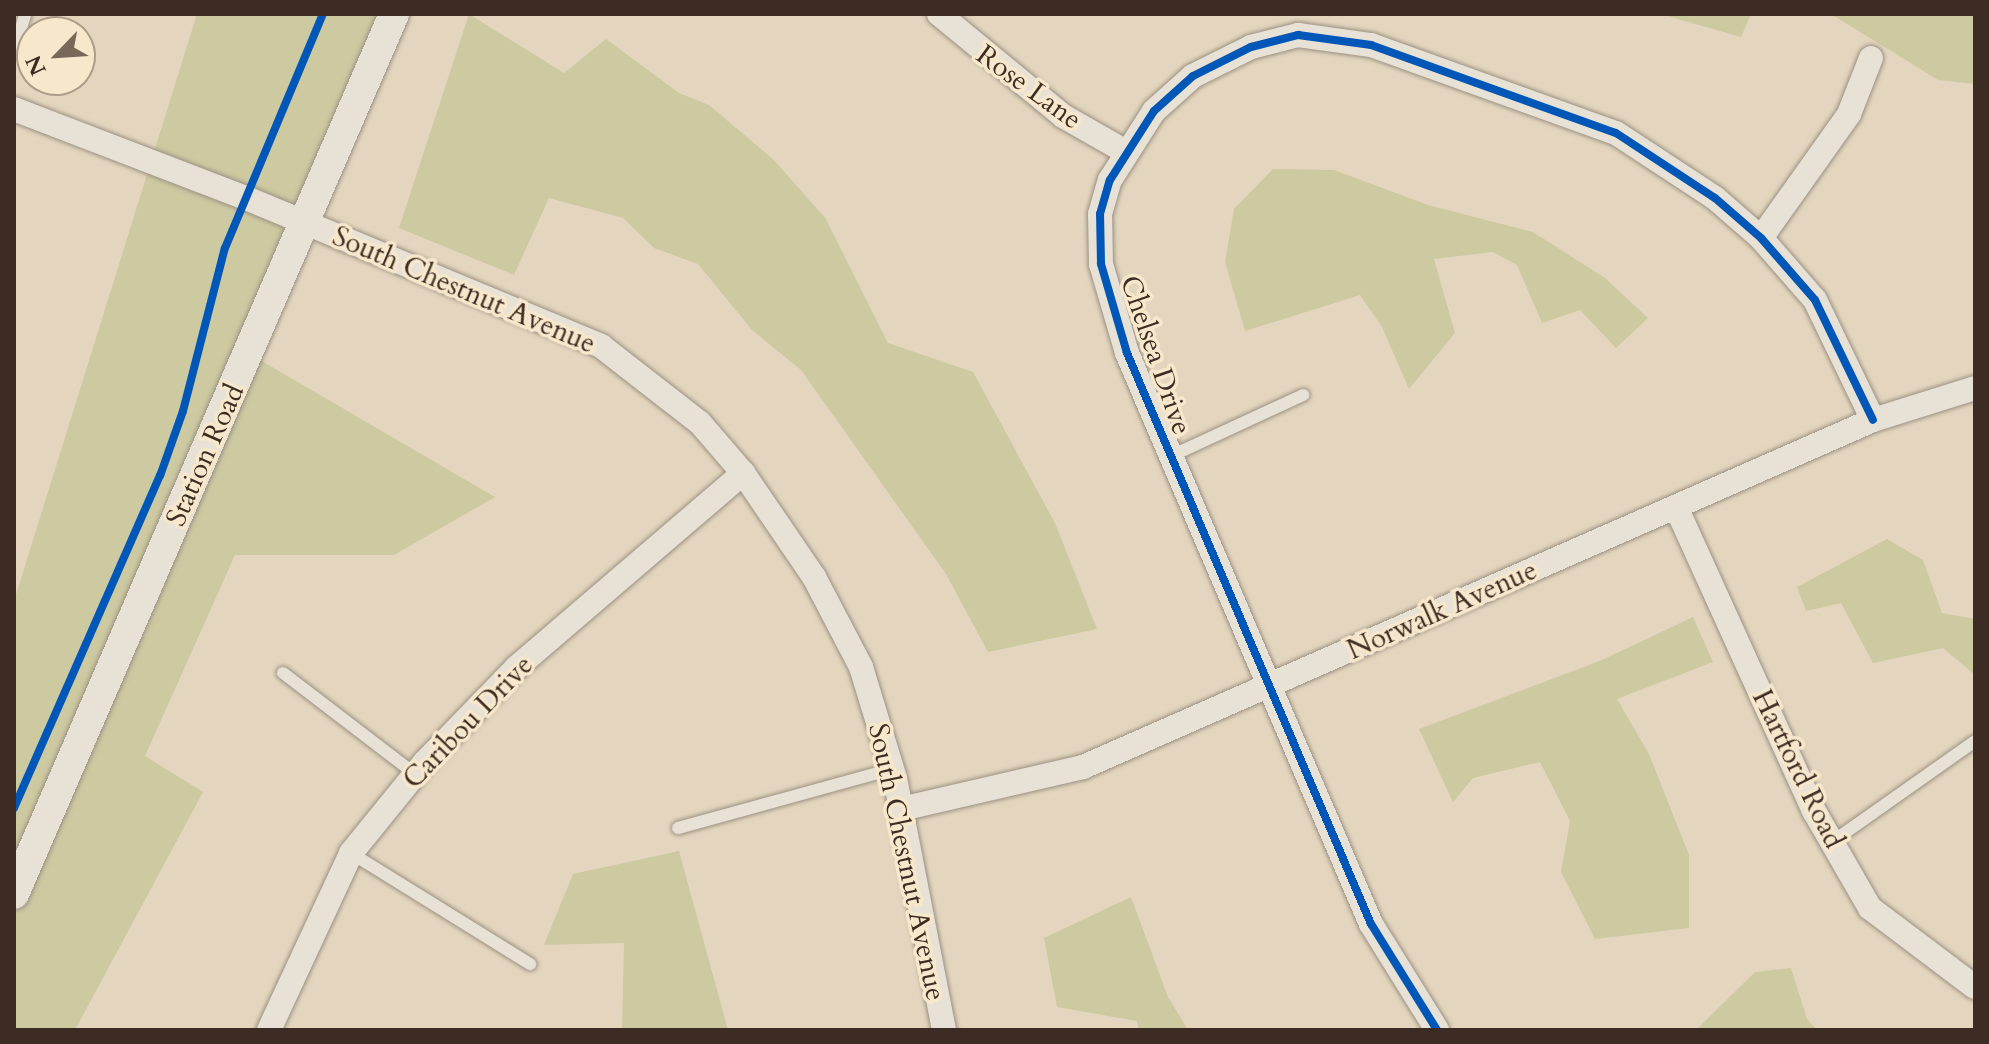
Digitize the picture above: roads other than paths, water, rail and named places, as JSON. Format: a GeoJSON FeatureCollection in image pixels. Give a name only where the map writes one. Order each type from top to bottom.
{"type":"FeatureCollection","features":[{"type":"Feature","properties":{"kind":"street","name":"Station Road"},"geometry":{"type":"LineString","coordinates":[[14,894],[394,14]]}},
{"type":"Feature","properties":{"kind":"street","name":"Rose Lane"},"geometry":{"type":"LineString","coordinates":[[939,14],[1063,116],[1126,152]]}},
{"type":"Feature","properties":{"kind":"street","name":"Chelsea Drive"},"geometry":{"type":"LineString","coordinates":[[1437,1030],[1371,924],[1267,687],[1127,353],[1101,264],[1100,214],[1126,152],[1154,111],[1193,76],[1251,47],[1298,35],[1371,45],[1616,133],[1715,198],[1761,238],[1815,300],[1873,420]]}},
{"type":"Feature","properties":{"kind":"street"},"geometry":{"type":"LineString","coordinates":[[1761,238],[1849,114],[1871,58]]}},
{"type":"Feature","properties":{"kind":"street","name":"South Chestnut Avenue"},"geometry":{"type":"LineString","coordinates":[[14,109],[306,222],[601,346],[700,423],[743,473],[814,577],[861,667],[892,769],[944,1030]]}},
{"type":"Feature","properties":{"kind":"street","name":"Norwalk Avenue"},"geometry":{"type":"LineString","coordinates":[[901,809],[1083,767],[1873,420],[1975,388]]}},
{"type":"Feature","properties":{"kind":"street","name":"Caribou Drive"},"geometry":{"type":"LineString","coordinates":[[269,1030],[351,853],[415,774],[517,667],[743,473]]}},
{"type":"Feature","properties":{"kind":"street","name":"Hartford Road"},"geometry":{"type":"LineString","coordinates":[[1676,507],[1832,842],[1870,908],[1975,987]]}},
{"type":"Feature","properties":{"kind":"lane"},"geometry":{"type":"LineString","coordinates":[[14,51],[25,14]]}},
{"type":"Feature","properties":{"kind":"lane"},"geometry":{"type":"LineString","coordinates":[[1169,457],[1303,395]]}},
{"type":"Feature","properties":{"kind":"lane"},"geometry":{"type":"LineString","coordinates":[[283,673],[415,774]]}},
{"type":"Feature","properties":{"kind":"lane"},"geometry":{"type":"LineString","coordinates":[[1832,842],[1975,741]]}},
{"type":"Feature","properties":{"kind":"lane"},"geometry":{"type":"LineString","coordinates":[[678,828],[892,769]]}},
{"type":"Feature","properties":{"kind":"lane"},"geometry":{"type":"LineString","coordinates":[[351,853],[530,964]]}}]}
